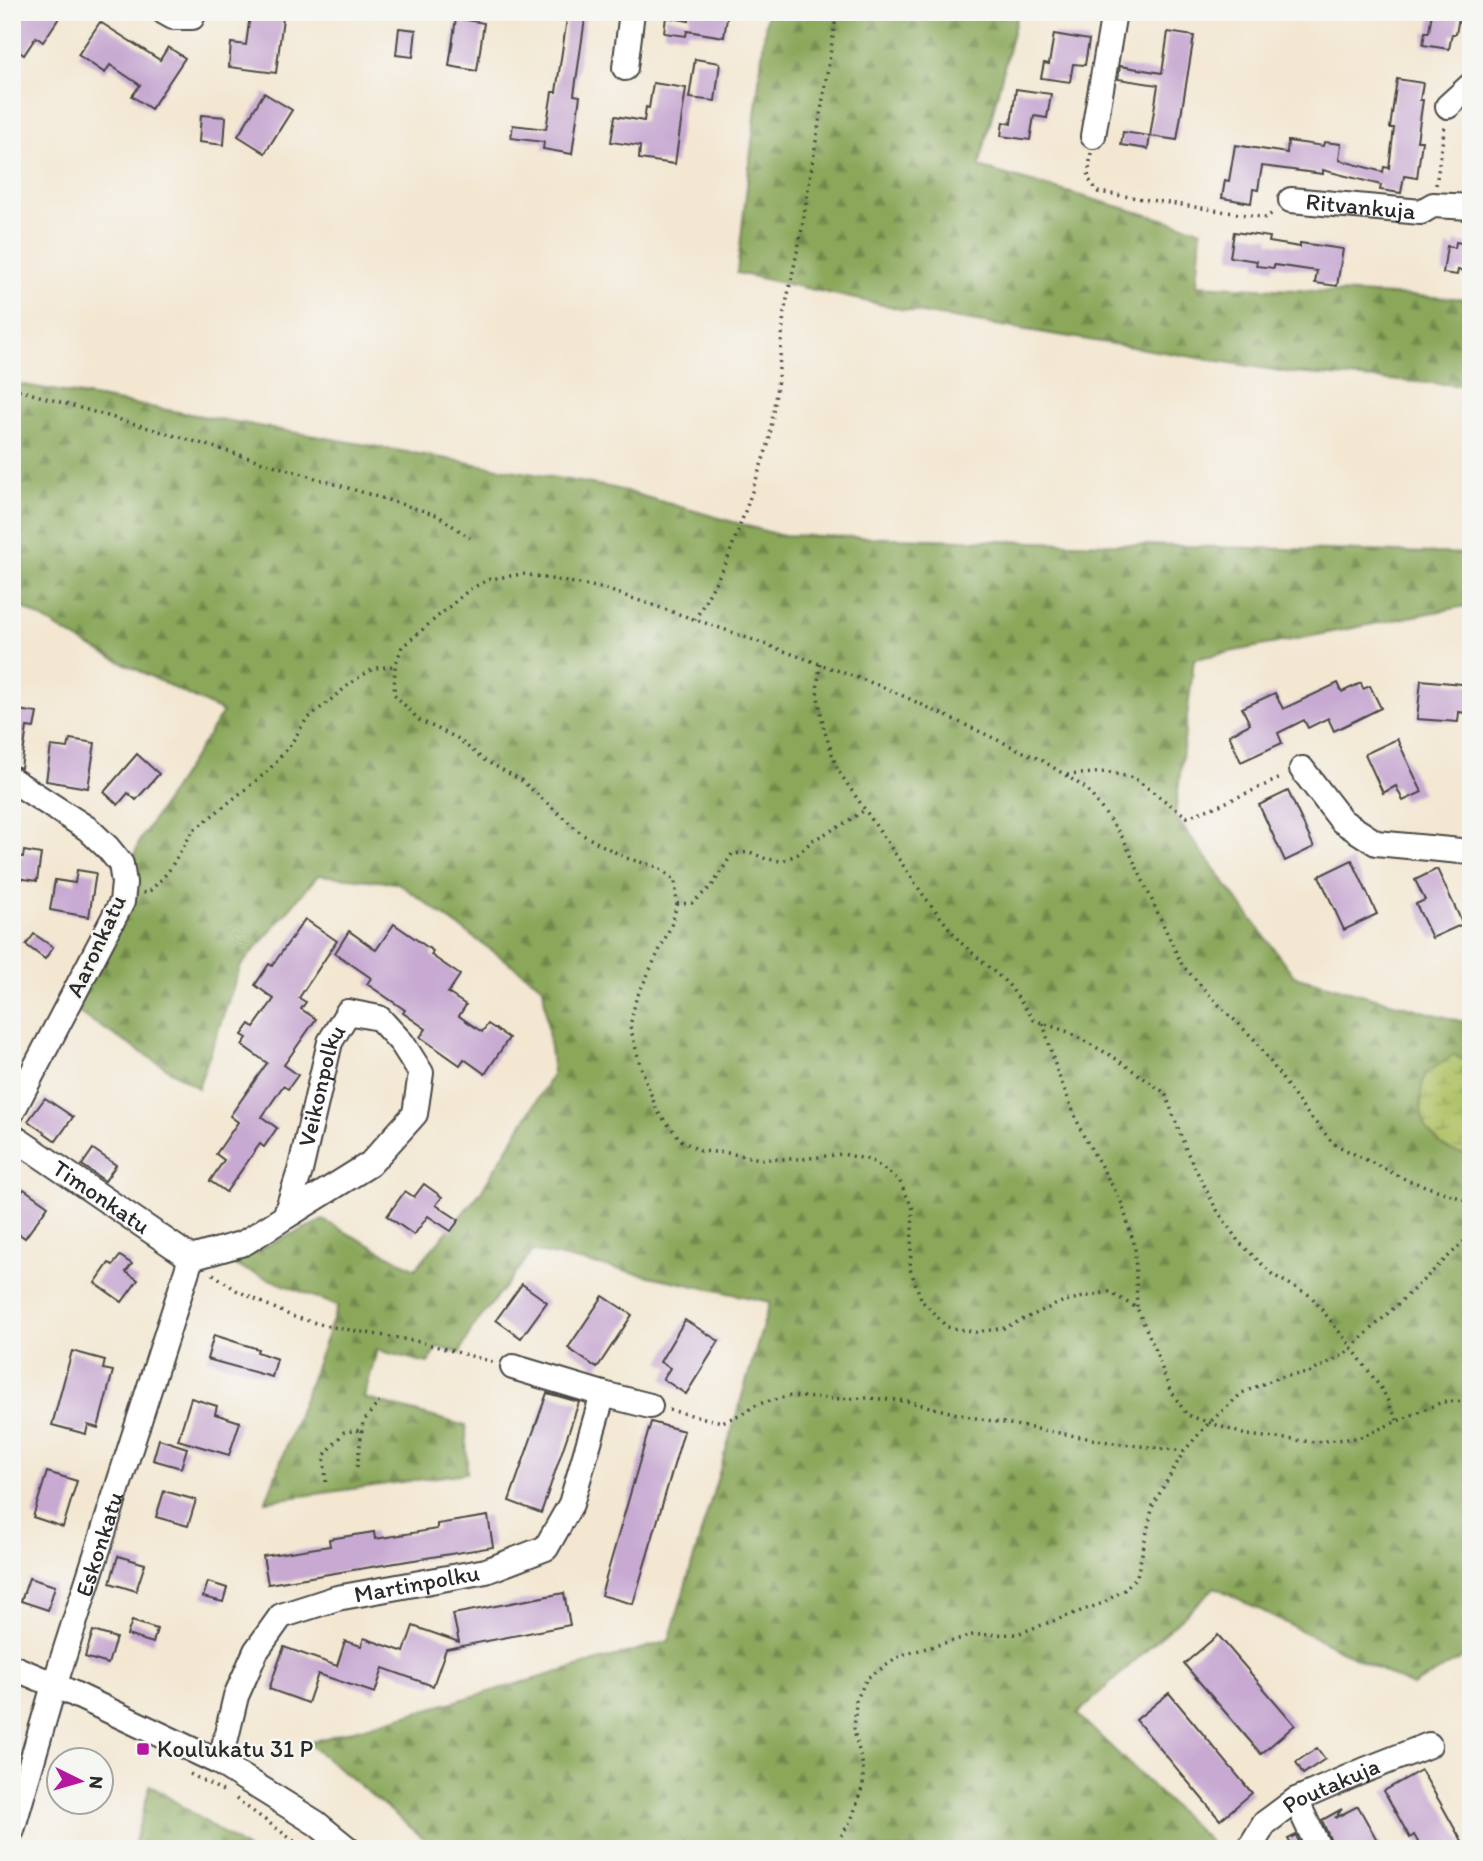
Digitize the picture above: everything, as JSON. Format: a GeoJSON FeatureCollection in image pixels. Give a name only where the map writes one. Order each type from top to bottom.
{"type":"FeatureCollection","features":[{"type":"Feature","properties":{"kind":"street"},"geometry":{"type":"LineString","coordinates":[[625,68],[632,12]]}},
{"type":"Feature","properties":{"kind":"street"},"geometry":{"type":"LineString","coordinates":[[1093,136],[1114,12]]}},
{"type":"Feature","properties":{"kind":"street"},"geometry":{"type":"LineString","coordinates":[[1448,106],[1471,85]]}},
{"type":"Feature","properties":{"kind":"street","name":"Ritvankuja"},"geometry":{"type":"LineString","coordinates":[[1291,200],[1421,212],[1433,205],[1471,207]]}},
{"type":"Feature","properties":{"kind":"street"},"geometry":{"type":"LineString","coordinates":[[1302,769],[1342,821],[1376,843],[1471,852]]}},
{"type":"Feature","properties":{"kind":"street","name":"Aaronkatu"},"geometry":{"type":"LineString","coordinates":[[12,780],[88,830],[108,848],[121,864],[124,883],[122,902],[12,1112]]}},
{"type":"Feature","properties":{"kind":"street","name":"Veikonpolku"},"geometry":{"type":"LineString","coordinates":[[191,1258],[244,1243],[370,1164],[415,1114],[421,1073],[402,1043],[379,1018],[348,1013],[330,1042],[300,1171],[285,1217]]}},
{"type":"Feature","properties":{"kind":"street","name":"Timonkatu"},"geometry":{"type":"LineString","coordinates":[[12,1136],[191,1258]]}},
{"type":"Feature","properties":{"kind":"street","name":"Eskonkatu"},"geometry":{"type":"LineString","coordinates":[[12,1830],[55,1685],[191,1258]]}},
{"type":"Feature","properties":{"kind":"street"},"geometry":{"type":"LineString","coordinates":[[513,1367],[650,1406]]}},
{"type":"Feature","properties":{"kind":"street","name":"Martinpolku"},"geometry":{"type":"LineString","coordinates":[[220,1763],[236,1696],[256,1651],[281,1616],[337,1598],[486,1571],[546,1548],[571,1504],[603,1394]]}},
{"type":"Feature","properties":{"kind":"street"},"geometry":{"type":"LineString","coordinates":[[12,1667],[220,1763],[316,1823],[348,1849]]}},
{"type":"Feature","properties":{"kind":"street","name":"Poutakuja"},"geometry":{"type":"LineString","coordinates":[[1249,1849],[1265,1824],[1296,1800],[1429,1745]]}},
{"type":"Feature","properties":{"kind":"street"},"geometry":{"type":"LineString","coordinates":[[1296,1800],[1319,1849]]}},
{"type":"Feature","properties":{"kind":"path"},"geometry":{"type":"LineString","coordinates":[[695,620],[726,563],[769,442],[784,313],[801,233],[837,12]]}},
{"type":"Feature","properties":{"kind":"path"},"geometry":{"type":"LineString","coordinates":[[1433,205],[1448,106]]}},
{"type":"Feature","properties":{"kind":"path"},"geometry":{"type":"LineString","coordinates":[[1093,136],[1088,178],[1098,192],[1266,218],[1291,200]]}},
{"type":"Feature","properties":{"kind":"path"},"geometry":{"type":"LineString","coordinates":[[12,388],[437,515],[470,538]]}},
{"type":"Feature","properties":{"kind":"path"},"geometry":{"type":"LineString","coordinates":[[1137,1308],[1109,1292],[1064,1301],[1004,1328],[976,1332],[947,1327],[922,1301],[910,1269],[913,1209],[899,1180],[871,1160],[842,1154],[803,1159],[761,1159],[700,1151],[681,1140],[657,1111],[630,1026],[636,999],[671,926],[677,904],[676,880],[658,867],[626,858],[583,835],[521,780],[484,760],[457,738],[419,720],[394,694],[395,666],[402,647],[470,589],[491,579],[523,574],[602,588],[886,688],[1043,761],[1087,789],[1124,838],[1182,965],[1256,1041],[1302,1107],[1335,1144],[1405,1179],[1471,1202]]}},
{"type":"Feature","properties":{"kind":"path"},"geometry":{"type":"LineString","coordinates":[[820,664],[817,691],[824,729],[837,769],[924,896],[960,942],[1008,984],[1034,1020],[1066,1031],[1112,1056],[1165,1093],[1187,1152],[1215,1207],[1238,1241],[1273,1275],[1311,1296],[1383,1391],[1397,1420]]}},
{"type":"Feature","properties":{"kind":"path"},"geometry":{"type":"LineString","coordinates":[[122,902],[151,890],[168,872],[193,831],[267,772],[289,747],[306,720],[356,679],[375,668],[395,666]]}},
{"type":"Feature","properties":{"kind":"path"},"geometry":{"type":"LineString","coordinates":[[1065,775],[1106,772],[1134,778],[1187,817],[1302,769]]}},
{"type":"Feature","properties":{"kind":"path"},"geometry":{"type":"LineString","coordinates":[[677,904],[692,903],[712,886],[732,854],[750,852],[766,859],[782,861],[798,854],[813,840],[865,810]]}},
{"type":"Feature","properties":{"kind":"path"},"geometry":{"type":"LineString","coordinates":[[1044,1023],[1057,1071],[1082,1133],[1121,1201],[1135,1247],[1137,1308],[1169,1388],[1187,1415],[1246,1435],[1315,1442],[1358,1438],[1442,1402],[1471,1401]]}},
{"type":"Feature","properties":{"kind":"path"},"geometry":{"type":"LineString","coordinates":[[837,1849],[852,1818],[863,1785],[863,1766],[854,1731],[856,1701],[867,1678],[902,1655],[973,1636],[1017,1634],[1103,1602],[1124,1590],[1137,1576],[1153,1505],[1184,1451],[1209,1423],[1242,1393],[1279,1377],[1309,1373],[1345,1354],[1471,1235]]}},
{"type":"Feature","properties":{"kind":"path"},"geometry":{"type":"LineString","coordinates":[[191,1258],[236,1290],[291,1316],[327,1326],[420,1342],[513,1367]]}},
{"type":"Feature","properties":{"kind":"path"},"geometry":{"type":"LineString","coordinates":[[650,1406],[722,1422],[758,1404],[790,1396],[907,1401],[965,1416],[1114,1443],[1184,1451]]}},
{"type":"Feature","properties":{"kind":"path"},"geometry":{"type":"LineString","coordinates":[[357,1467],[363,1422],[379,1402]]}},
{"type":"Feature","properties":{"kind":"path"},"geometry":{"type":"LineString","coordinates":[[326,1482],[324,1456],[344,1432],[362,1430]]}},
{"type":"Feature","properties":{"kind":"path"},"geometry":{"type":"LineString","coordinates":[[180,1768],[229,1795],[305,1849]]}},
{"type":"Feature","properties":{"kind":"green space"},"geometry":{"type":"Polygon","coordinates":[[[767,12],[1018,12],[979,167],[1201,230],[1197,285],[1471,299],[1471,386],[1292,373],[910,311],[737,273],[767,12]]]}},
{"type":"Feature","properties":{"kind":"green space"},"geometry":{"type":"Polygon","coordinates":[[[12,383],[614,488],[779,535],[1471,554],[1471,605],[1194,659],[1175,816],[1294,976],[1471,1024],[1471,1653],[1412,1686],[1215,1587],[1077,1714],[1210,1842],[1206,1849],[437,1849],[308,1743],[669,1641],[770,1302],[533,1251],[471,1330],[460,1353],[437,1347],[428,1363],[377,1350],[364,1398],[466,1426],[467,1473],[266,1501],[338,1306],[228,1263],[323,1220],[415,1269],[480,1193],[553,1074],[543,987],[398,883],[318,875],[240,967],[198,1088],[76,1011],[140,840],[223,712],[89,646],[12,601],[12,383]]]}},
{"type":"Feature","properties":{"kind":"green space"},"geometry":{"type":"Polygon","coordinates":[[[1454,1055],[1471,1065],[1471,1151],[1463,1153],[1448,1149],[1429,1132],[1422,1111],[1421,1095],[1425,1074],[1454,1055]]]}},
{"type":"Feature","properties":{"kind":"green space"},"geometry":{"type":"Polygon","coordinates":[[[150,1785],[247,1849],[133,1849],[150,1785]]]}},
{"type":"Feature","properties":{"kind":"building"},"geometry":{"type":"Polygon","coordinates":[[[17,12],[63,12],[43,42],[36,37],[24,55],[12,47],[12,20],[17,12]]]}},
{"type":"Feature","properties":{"kind":"building"},"geometry":{"type":"Polygon","coordinates":[[[568,12],[586,12],[574,95],[580,96],[572,154],[543,149],[544,142],[511,138],[513,125],[546,129],[552,92],[556,92],[568,12]]]}},
{"type":"Feature","properties":{"kind":"building"},"geometry":{"type":"Polygon","coordinates":[[[690,12],[728,12],[724,37],[687,31],[686,36],[664,33],[666,17],[689,21],[690,12]]]}},
{"type":"Feature","properties":{"kind":"building"},"geometry":{"type":"Polygon","coordinates":[[[1432,12],[1460,12],[1456,34],[1452,34],[1449,49],[1423,45],[1425,32],[1429,32],[1432,12]]]}},
{"type":"Feature","properties":{"kind":"building"},"geometry":{"type":"Polygon","coordinates":[[[250,15],[283,18],[276,73],[229,67],[231,43],[246,45],[250,15]]]}},
{"type":"Feature","properties":{"kind":"building"},"geometry":{"type":"Polygon","coordinates":[[[456,18],[484,23],[477,71],[449,66],[456,18]]]}},
{"type":"Feature","properties":{"kind":"building"},"geometry":{"type":"Polygon","coordinates":[[[100,22],[160,60],[168,47],[185,58],[151,109],[132,96],[140,85],[110,65],[105,73],[78,55],[100,22]]]}},
{"type":"Feature","properties":{"kind":"building"},"geometry":{"type":"Polygon","coordinates":[[[399,28],[416,30],[413,57],[396,55],[399,28]]]}},
{"type":"Feature","properties":{"kind":"building"},"geometry":{"type":"Polygon","coordinates":[[[1168,32],[1194,36],[1177,140],[1150,136],[1158,85],[1118,79],[1120,66],[1162,73],[1168,32]]]}},
{"type":"Feature","properties":{"kind":"building"},"geometry":{"type":"Polygon","coordinates":[[[1054,34],[1089,40],[1085,65],[1073,64],[1070,82],[1041,78],[1044,63],[1049,64],[1054,34]]]}},
{"type":"Feature","properties":{"kind":"building"},"geometry":{"type":"Polygon","coordinates":[[[695,59],[720,63],[715,101],[689,98],[695,59]]]}},
{"type":"Feature","properties":{"kind":"building"},"geometry":{"type":"Polygon","coordinates":[[[1397,79],[1423,83],[1417,141],[1422,141],[1417,178],[1404,176],[1401,193],[1380,190],[1381,185],[1323,170],[1323,174],[1262,166],[1258,190],[1253,189],[1251,203],[1222,198],[1225,180],[1229,181],[1235,145],[1287,153],[1288,141],[1323,146],[1324,142],[1341,144],[1339,160],[1383,172],[1384,167],[1389,168],[1394,128],[1390,128],[1397,79]]]}},
{"type":"Feature","properties":{"kind":"building"},"geometry":{"type":"Polygon","coordinates":[[[653,83],[686,88],[675,164],[639,159],[640,146],[611,142],[615,116],[644,121],[653,83]]]}},
{"type":"Feature","properties":{"kind":"building"},"geometry":{"type":"Polygon","coordinates":[[[1016,89],[1051,94],[1047,118],[1034,116],[1030,140],[1001,136],[1003,122],[1011,124],[1016,89]]]}},
{"type":"Feature","properties":{"kind":"building"},"geometry":{"type":"Polygon","coordinates":[[[264,93],[292,110],[265,153],[238,136],[264,93]]]}},
{"type":"Feature","properties":{"kind":"building"},"geometry":{"type":"Polygon","coordinates":[[[201,115],[226,117],[224,145],[199,142],[201,115]]]}},
{"type":"Feature","properties":{"kind":"building"},"geometry":{"type":"Polygon","coordinates":[[[1123,132],[1150,136],[1148,149],[1121,145],[1123,132]]]}},
{"type":"Feature","properties":{"kind":"building"},"geometry":{"type":"Polygon","coordinates":[[[1234,232],[1270,237],[1269,242],[1300,247],[1300,243],[1343,249],[1337,286],[1315,283],[1317,271],[1274,265],[1274,268],[1256,266],[1257,261],[1230,257],[1234,232]]]}},
{"type":"Feature","properties":{"kind":"building"},"geometry":{"type":"Polygon","coordinates":[[[1456,242],[1471,245],[1471,272],[1458,270],[1457,275],[1443,273],[1447,246],[1455,248],[1456,242]]]}},
{"type":"Feature","properties":{"kind":"building"},"geometry":{"type":"Polygon","coordinates":[[[1421,680],[1471,685],[1471,714],[1459,712],[1458,722],[1417,719],[1421,680]]]}},
{"type":"Feature","properties":{"kind":"building"},"geometry":{"type":"Polygon","coordinates":[[[1338,683],[1342,692],[1361,683],[1363,689],[1370,686],[1381,708],[1334,731],[1328,718],[1308,728],[1304,720],[1278,733],[1282,743],[1241,762],[1229,735],[1250,724],[1242,708],[1275,693],[1283,709],[1338,683]]]}},
{"type":"Feature","properties":{"kind":"building"},"geometry":{"type":"Polygon","coordinates":[[[12,709],[37,713],[34,728],[27,727],[21,768],[12,765],[12,709]]]}},
{"type":"Feature","properties":{"kind":"building"},"geometry":{"type":"Polygon","coordinates":[[[70,739],[95,743],[88,788],[46,781],[51,746],[68,748],[70,739]]]}},
{"type":"Feature","properties":{"kind":"building"},"geometry":{"type":"Polygon","coordinates":[[[1397,739],[1422,792],[1403,801],[1396,786],[1383,793],[1365,754],[1397,739]]]}},
{"type":"Feature","properties":{"kind":"building"},"geometry":{"type":"Polygon","coordinates":[[[137,754],[159,774],[136,800],[128,793],[118,805],[104,792],[137,754]]]}},
{"type":"Feature","properties":{"kind":"building"},"geometry":{"type":"Polygon","coordinates":[[[1288,791],[1314,847],[1285,861],[1259,805],[1288,791]]]}},
{"type":"Feature","properties":{"kind":"building"},"geometry":{"type":"Polygon","coordinates":[[[24,851],[41,854],[37,881],[12,877],[12,855],[23,857],[24,851]]]}},
{"type":"Feature","properties":{"kind":"building"},"geometry":{"type":"Polygon","coordinates":[[[1352,860],[1377,914],[1344,930],[1319,876],[1352,860]]]}},
{"type":"Feature","properties":{"kind":"building"},"geometry":{"type":"Polygon","coordinates":[[[1437,869],[1463,924],[1432,938],[1416,904],[1425,900],[1415,880],[1437,869]]]}},
{"type":"Feature","properties":{"kind":"building"},"geometry":{"type":"Polygon","coordinates":[[[77,870],[96,873],[89,917],[50,910],[55,880],[75,883],[77,870]]]}},
{"type":"Feature","properties":{"kind":"building"},"geometry":{"type":"Polygon","coordinates":[[[305,919],[337,941],[299,998],[306,1002],[301,1009],[316,1019],[284,1065],[298,1075],[288,1089],[283,1086],[262,1117],[277,1128],[264,1147],[260,1144],[226,1192],[210,1181],[224,1160],[216,1154],[238,1122],[230,1116],[267,1063],[242,1045],[247,1038],[242,1035],[250,1024],[254,1027],[274,999],[255,985],[305,919]]]}},
{"type":"Feature","properties":{"kind":"building"},"geometry":{"type":"Polygon","coordinates":[[[394,924],[433,951],[431,955],[460,975],[448,993],[466,1005],[459,1016],[482,1032],[488,1024],[509,1038],[485,1074],[464,1059],[460,1065],[420,1037],[426,1029],[403,1013],[405,1010],[367,984],[371,978],[335,953],[349,931],[376,950],[394,924]]]}},
{"type":"Feature","properties":{"kind":"building"},"geometry":{"type":"Polygon","coordinates":[[[34,934],[53,947],[45,959],[26,945],[34,934]]]}},
{"type":"Feature","properties":{"kind":"building"},"geometry":{"type":"Polygon","coordinates":[[[45,1098],[73,1117],[56,1141],[28,1121],[45,1098]]]}},
{"type":"Feature","properties":{"kind":"building"},"geometry":{"type":"Polygon","coordinates":[[[93,1149],[116,1165],[105,1181],[82,1165],[93,1149]]]}},
{"type":"Feature","properties":{"kind":"building"},"geometry":{"type":"Polygon","coordinates":[[[424,1184],[442,1197],[436,1205],[459,1220],[451,1231],[428,1216],[414,1235],[387,1216],[405,1191],[414,1197],[424,1184]]]}},
{"type":"Feature","properties":{"kind":"building"},"geometry":{"type":"Polygon","coordinates":[[[24,1189],[48,1206],[25,1238],[12,1229],[12,1206],[24,1189]]]}},
{"type":"Feature","properties":{"kind":"building"},"geometry":{"type":"Polygon","coordinates":[[[120,1256],[132,1264],[126,1272],[138,1280],[122,1302],[95,1283],[109,1263],[113,1265],[120,1256]]]}},
{"type":"Feature","properties":{"kind":"building"},"geometry":{"type":"Polygon","coordinates":[[[522,1284],[547,1302],[521,1338],[496,1320],[522,1284]]]}},
{"type":"Feature","properties":{"kind":"building"},"geometry":{"type":"Polygon","coordinates":[[[603,1296],[632,1315],[597,1368],[568,1348],[603,1296]]]}},
{"type":"Feature","properties":{"kind":"building"},"geometry":{"type":"Polygon","coordinates":[[[685,1320],[719,1341],[686,1394],[663,1379],[670,1368],[660,1362],[685,1320]]]}},
{"type":"Feature","properties":{"kind":"building"},"geometry":{"type":"Polygon","coordinates":[[[214,1335],[258,1349],[257,1352],[277,1359],[272,1377],[207,1359],[214,1335]]]}},
{"type":"Feature","properties":{"kind":"building"},"geometry":{"type":"Polygon","coordinates":[[[72,1351],[105,1360],[103,1369],[113,1371],[98,1428],[88,1425],[86,1434],[52,1425],[72,1351]]]}},
{"type":"Feature","properties":{"kind":"building"},"geometry":{"type":"Polygon","coordinates":[[[547,1393],[579,1402],[541,1513],[509,1501],[547,1393]]]}},
{"type":"Feature","properties":{"kind":"building"},"geometry":{"type":"Polygon","coordinates":[[[191,1398],[217,1406],[215,1414],[240,1422],[229,1455],[178,1440],[191,1398]]]}},
{"type":"Feature","properties":{"kind":"building"},"geometry":{"type":"Polygon","coordinates":[[[651,1422],[684,1431],[633,1604],[601,1595],[651,1422]]]}},
{"type":"Feature","properties":{"kind":"building"},"geometry":{"type":"Polygon","coordinates":[[[159,1439],[187,1448],[181,1468],[153,1460],[159,1439]]]}},
{"type":"Feature","properties":{"kind":"building"},"geometry":{"type":"Polygon","coordinates":[[[47,1472],[77,1481],[63,1527],[33,1517],[47,1472]]]}},
{"type":"Feature","properties":{"kind":"building"},"geometry":{"type":"Polygon","coordinates":[[[164,1491],[196,1500],[188,1526],[156,1517],[164,1491]]]}},
{"type":"Feature","properties":{"kind":"building"},"geometry":{"type":"Polygon","coordinates":[[[488,1516],[493,1547],[268,1584],[263,1556],[330,1546],[329,1539],[374,1532],[375,1539],[437,1529],[437,1524],[488,1516]]]}},
{"type":"Feature","properties":{"kind":"building"},"geometry":{"type":"Polygon","coordinates":[[[118,1556],[145,1564],[136,1591],[110,1583],[118,1556]]]}},
{"type":"Feature","properties":{"kind":"building"},"geometry":{"type":"Polygon","coordinates":[[[29,1578],[55,1586],[48,1610],[21,1601],[29,1578]]]}},
{"type":"Feature","properties":{"kind":"building"},"geometry":{"type":"Polygon","coordinates":[[[208,1582],[227,1588],[223,1602],[203,1597],[208,1582]]]}},
{"type":"Feature","properties":{"kind":"building"},"geometry":{"type":"Polygon","coordinates":[[[564,1593],[570,1625],[446,1649],[433,1686],[383,1668],[375,1693],[318,1674],[308,1703],[269,1689],[284,1647],[337,1666],[345,1641],[361,1646],[364,1638],[404,1652],[413,1626],[459,1642],[453,1614],[564,1593]]]}},
{"type":"Feature","properties":{"kind":"building"},"geometry":{"type":"Polygon","coordinates":[[[132,1621],[157,1629],[153,1643],[127,1635],[132,1621]]]}},
{"type":"Feature","properties":{"kind":"building"},"geometry":{"type":"Polygon","coordinates":[[[93,1631],[116,1638],[108,1664],[85,1657],[93,1631]]]}},
{"type":"Feature","properties":{"kind":"building"},"geometry":{"type":"Polygon","coordinates":[[[1218,1635],[1295,1725],[1261,1754],[1184,1664],[1218,1635]]]}},
{"type":"Feature","properties":{"kind":"building"},"geometry":{"type":"Polygon","coordinates":[[[1169,1693],[1252,1793],[1220,1820],[1136,1720],[1169,1693]]]}},
{"type":"Feature","properties":{"kind":"building"},"geometry":{"type":"Polygon","coordinates":[[[1317,1748],[1325,1759],[1303,1774],[1296,1762],[1317,1748]]]}},
{"type":"Feature","properties":{"kind":"building"},"geometry":{"type":"Polygon","coordinates":[[[1421,1770],[1466,1849],[1422,1849],[1414,1835],[1410,1838],[1384,1791],[1421,1770]]]}},
{"type":"Feature","properties":{"kind":"building"},"geometry":{"type":"Polygon","coordinates":[[[1358,1806],[1382,1849],[1334,1849],[1322,1820],[1342,1809],[1335,1818],[1358,1806]]]}},
{"type":"Feature","properties":{"kind":"building"},"geometry":{"type":"Polygon","coordinates":[[[1296,1835],[1302,1849],[1293,1849],[1288,1839],[1296,1835]]]}},
{"type":"Feature","properties":{"kind":"place","name":"Koulukatu 31 P"},"geometry":{"type":"Point","coordinates":[143,1749]}}]}
